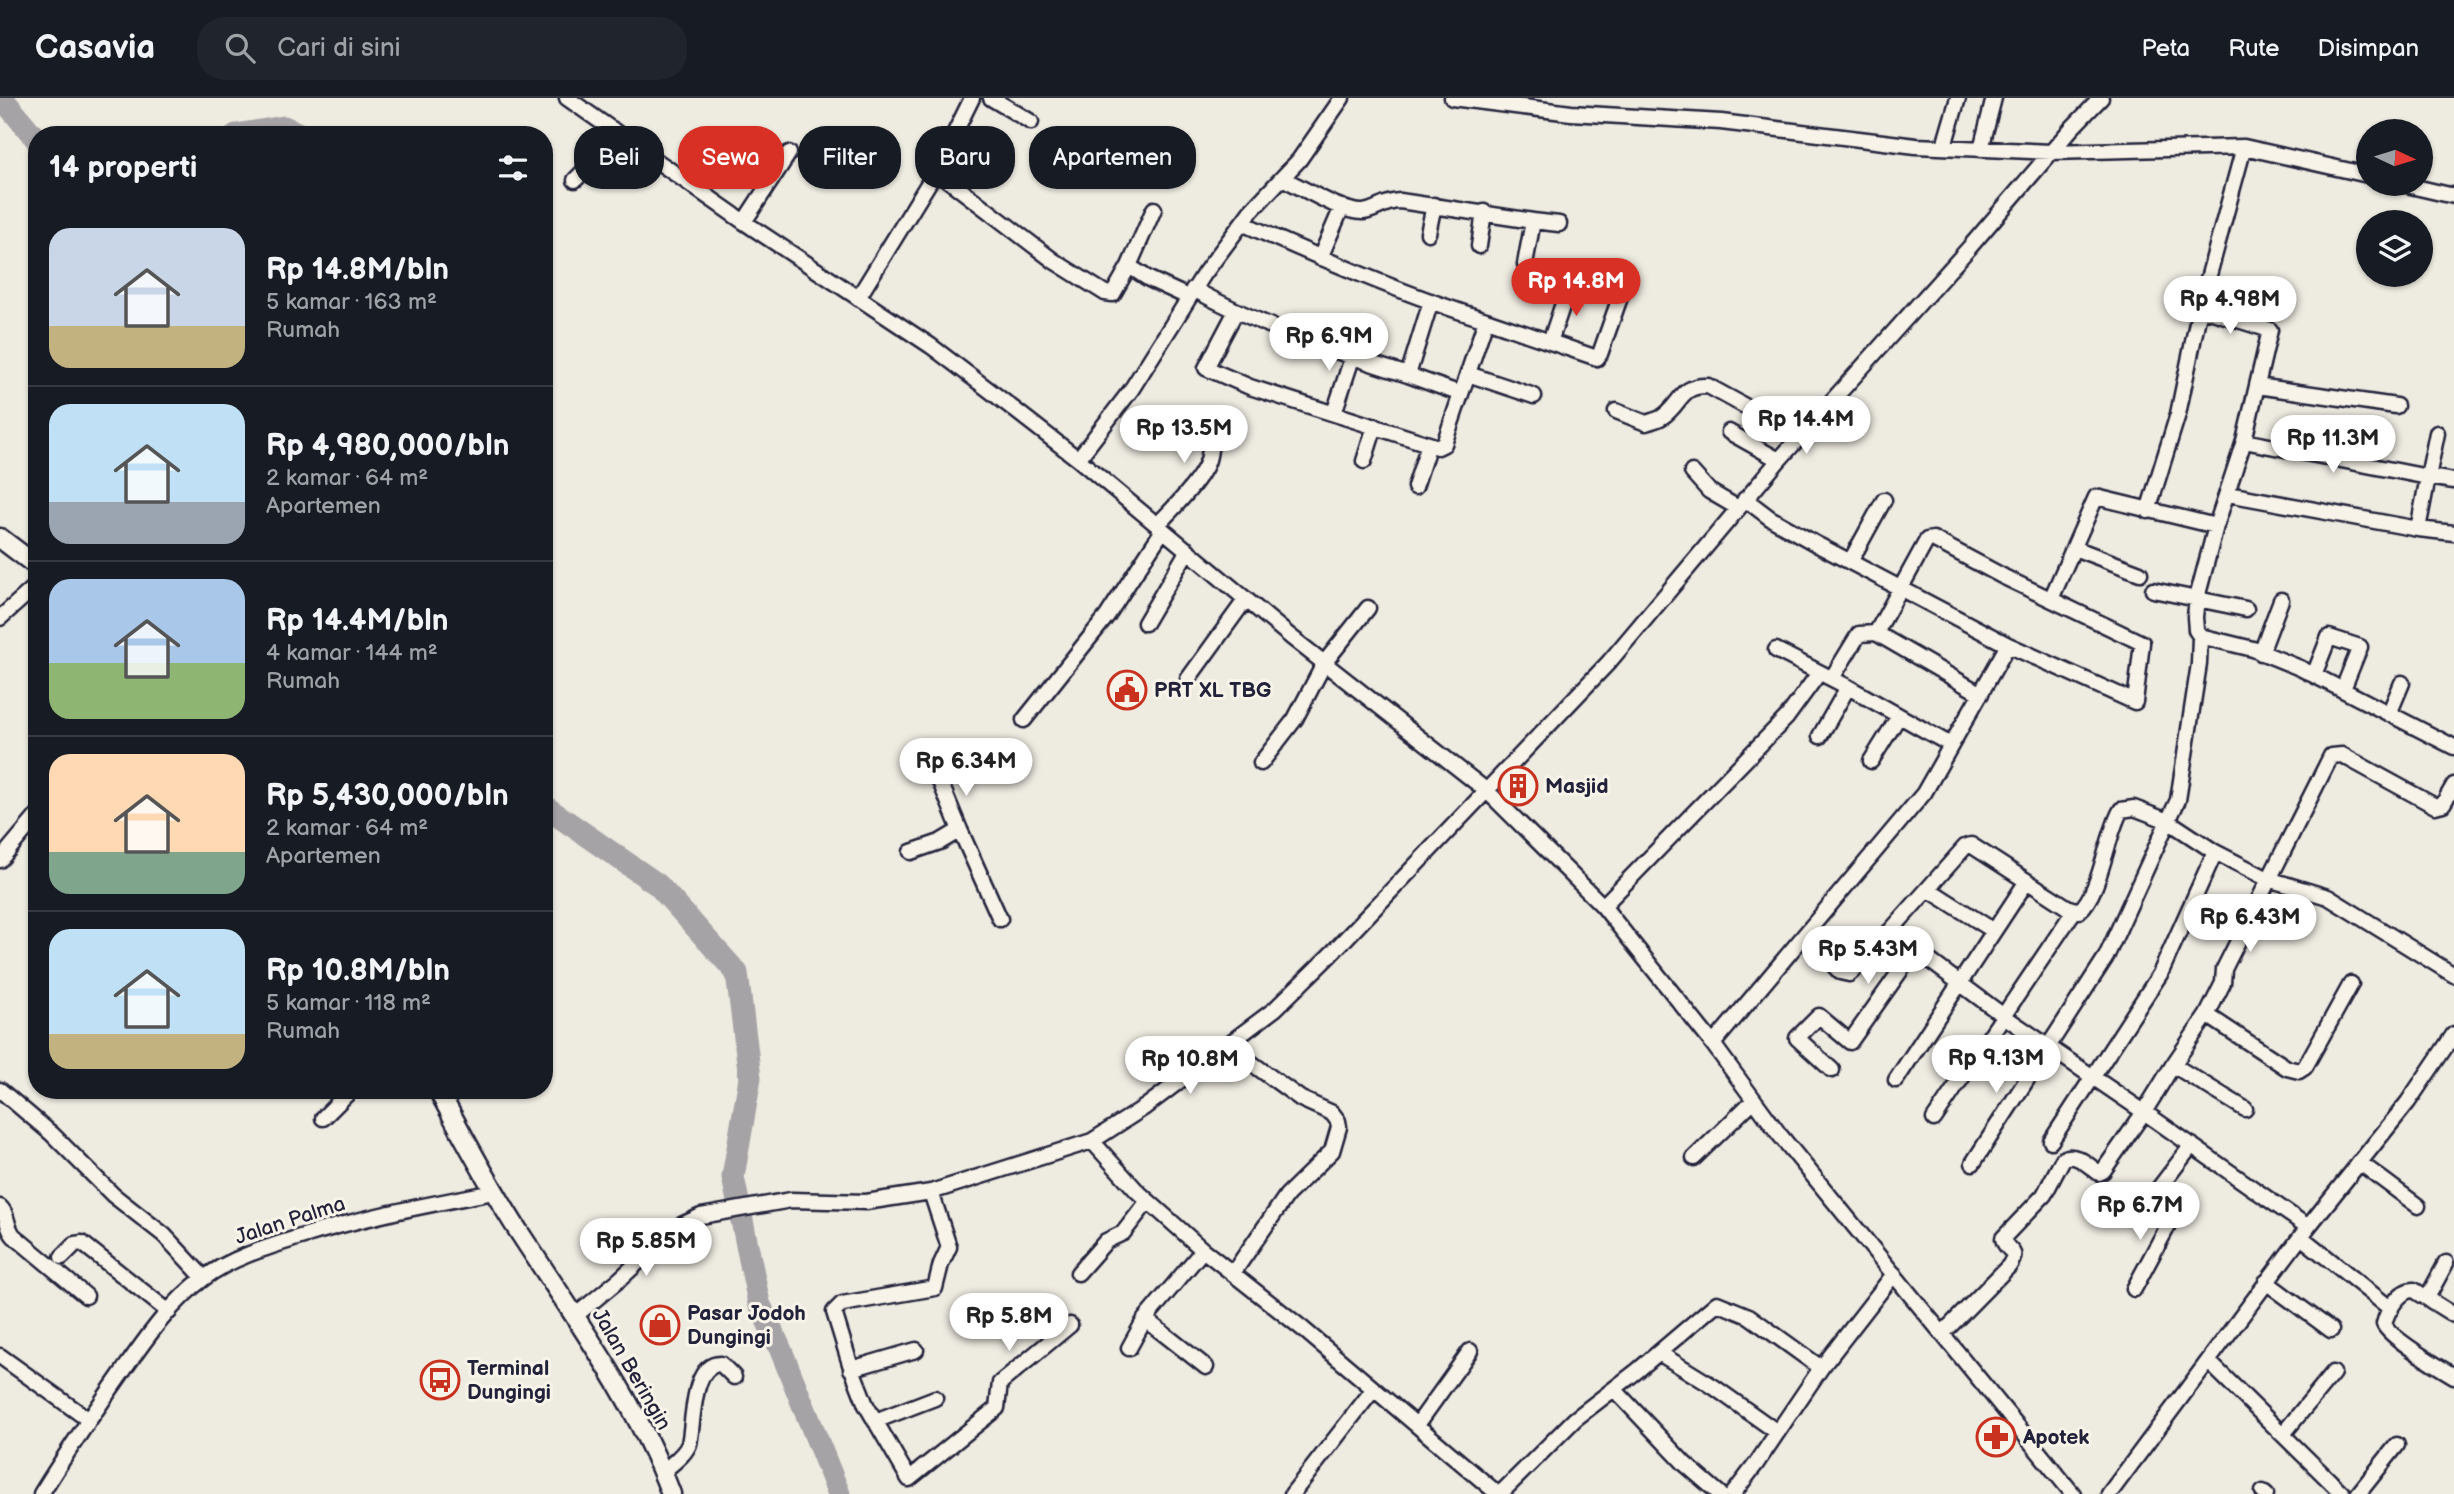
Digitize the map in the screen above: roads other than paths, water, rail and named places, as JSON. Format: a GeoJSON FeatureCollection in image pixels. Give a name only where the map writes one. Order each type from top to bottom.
{"type":"FeatureCollection","features":[{"type":"Feature","properties":{"kind":"street"},"geometry":{"type":"LineString","coordinates":[[567,98],[608,126]]}},
{"type":"Feature","properties":{"kind":"street"},"geometry":{"type":"LineString","coordinates":[[958,126],[972,98]]}},
{"type":"Feature","properties":{"kind":"street"},"geometry":{"type":"LineString","coordinates":[[992,98],[1031,122]]}},
{"type":"Feature","properties":{"kind":"street"},"geometry":{"type":"LineString","coordinates":[[1078,460],[1199,295],[1242,223],[1312,142],[1342,98]]}},
{"type":"Feature","properties":{"kind":"street"},"geometry":{"type":"LineString","coordinates":[[1452,98],[1571,113],[1721,122],[1916,146],[2051,152],[2244,147],[2356,172]]}},
{"type":"Feature","properties":{"kind":"street"},"geometry":{"type":"LineString","coordinates":[[1944,146],[1958,98]]}},
{"type":"Feature","properties":{"kind":"street"},"geometry":{"type":"LineString","coordinates":[[1981,149],[1994,98]]}},
{"type":"Feature","properties":{"kind":"street"},"geometry":{"type":"LineString","coordinates":[[575,1316],[675,1228],[701,1216],[791,1200],[866,1202],[932,1192],[1005,1171],[1092,1141],[1145,1107],[1275,1009],[1330,956],[1609,662],[1741,503],[2101,98]]}},
{"type":"Feature","properties":{"kind":"street"},"geometry":{"type":"LineString","coordinates":[[2075,125],[2078,143],[2094,151]]}},
{"type":"Feature","properties":{"kind":"street"},"geometry":{"type":"LineString","coordinates":[[2148,511],[2178,414],[2200,308],[2244,147]]}},
{"type":"Feature","properties":{"kind":"street"},"geometry":{"type":"LineString","coordinates":[[744,222],[789,153]]}},
{"type":"Feature","properties":{"kind":"street"},"geometry":{"type":"LineString","coordinates":[[664,166],[744,222],[931,345],[1078,460],[1246,599],[1487,791],[1602,905],[1754,1100],[2073,1494]]}},
{"type":"Feature","properties":{"kind":"street"},"geometry":{"type":"LineString","coordinates":[[1282,178],[1342,207],[1363,212],[1388,201],[1434,205],[1559,224]]}},
{"type":"Feature","properties":{"kind":"street"},"geometry":{"type":"LineString","coordinates":[[858,298],[925,189]]}},
{"type":"Feature","properties":{"kind":"street"},"geometry":{"type":"LineString","coordinates":[[960,189],[1054,261],[1105,293],[1113,294],[1129,266],[1154,209]]}},
{"type":"Feature","properties":{"kind":"street"},"geometry":{"type":"LineString","coordinates":[[2433,191],[2454,196]]}},
{"type":"Feature","properties":{"kind":"street"},"geometry":{"type":"LineString","coordinates":[[1428,233],[1434,205]]}},
{"type":"Feature","properties":{"kind":"street"},"geometry":{"type":"LineString","coordinates":[[1320,258],[1342,207]]}},
{"type":"Feature","properties":{"kind":"street"},"geometry":{"type":"LineString","coordinates":[[1479,246],[1485,212]]}},
{"type":"Feature","properties":{"kind":"street"},"geometry":{"type":"LineString","coordinates":[[1525,264],[1533,221]]}},
{"type":"Feature","properties":{"kind":"street"},"geometry":{"type":"LineString","coordinates":[[1242,223],[1392,288],[1597,358],[1625,286]]}},
{"type":"Feature","properties":{"kind":"street"},"geometry":{"type":"LineString","coordinates":[[1129,266],[1149,279],[1199,295],[1352,358],[1461,394]]}},
{"type":"Feature","properties":{"kind":"street"},"geometry":{"type":"LineString","coordinates":[[1550,342],[1570,283]]}},
{"type":"Feature","properties":{"kind":"street"},"geometry":{"type":"LineString","coordinates":[[1408,375],[1431,301]]}},
{"type":"Feature","properties":{"kind":"street"},"geometry":{"type":"LineString","coordinates":[[1973,1163],[2106,957],[2178,800],[2188,744],[2200,636],[2196,630],[2197,598],[2216,526],[2244,441],[2270,330],[2200,308]]}},
{"type":"Feature","properties":{"kind":"street"},"geometry":{"type":"LineString","coordinates":[[1236,311],[1206,368],[1250,387],[1438,447],[1444,444],[1486,320]]}},
{"type":"Feature","properties":{"kind":"street"},"geometry":{"type":"LineString","coordinates":[[1335,414],[1357,343]]}},
{"type":"Feature","properties":{"kind":"street"},"geometry":{"type":"LineString","coordinates":[[1468,374],[1534,397]]}},
{"type":"Feature","properties":{"kind":"street"},"geometry":{"type":"LineString","coordinates":[[1616,411],[1646,423],[1663,417],[1679,397],[1695,385],[1708,386],[1800,436]]}},
{"type":"Feature","properties":{"kind":"street"},"geometry":{"type":"LineString","coordinates":[[2258,386],[2396,406]]}},
{"type":"Feature","properties":{"kind":"street"},"geometry":{"type":"LineString","coordinates":[[1024,720],[1107,615],[1160,527],[1207,463],[1211,433],[1219,419]]}},
{"type":"Feature","properties":{"kind":"street"},"geometry":{"type":"LineString","coordinates":[[1364,461],[1375,426]]}},
{"type":"Feature","properties":{"kind":"street"},"geometry":{"type":"LineString","coordinates":[[1729,432],[1779,460]]}},
{"type":"Feature","properties":{"kind":"street"},"geometry":{"type":"LineString","coordinates":[[2418,529],[2437,433]]}},
{"type":"Feature","properties":{"kind":"street"},"geometry":{"type":"LineString","coordinates":[[2244,441],[2454,481]]}},
{"type":"Feature","properties":{"kind":"street"},"geometry":{"type":"LineString","coordinates":[[1415,487],[1429,444]]}},
{"type":"Feature","properties":{"kind":"street"},"geometry":{"type":"LineString","coordinates":[[1692,472],[1709,491],[1741,503],[1850,562],[1899,587],[2008,645],[2135,702],[2142,643],[1933,539],[1927,540],[1899,587],[1876,633]]}},
{"type":"Feature","properties":{"kind":"street"},"geometry":{"type":"LineString","coordinates":[[2228,494],[2418,529],[2454,533]]}},
{"type":"Feature","properties":{"kind":"street"},"geometry":{"type":"LineString","coordinates":[[2051,599],[2096,497],[2216,526]]}},
{"type":"Feature","properties":{"kind":"street"},"geometry":{"type":"LineString","coordinates":[[1850,562],[1884,500]]}},
{"type":"Feature","properties":{"kind":"street"},"geometry":{"type":"LineString","coordinates":[[0,538],[28,559]]}},
{"type":"Feature","properties":{"kind":"street"},"geometry":{"type":"LineString","coordinates":[[2074,548],[2140,573]]}},
{"type":"Feature","properties":{"kind":"street"},"geometry":{"type":"LineString","coordinates":[[1145,623],[1188,550]]}},
{"type":"Feature","properties":{"kind":"street"},"geometry":{"type":"LineString","coordinates":[[2153,590],[2246,609]]}},
{"type":"Feature","properties":{"kind":"street"},"geometry":{"type":"LineString","coordinates":[[0,618],[28,593]]}},
{"type":"Feature","properties":{"kind":"street"},"geometry":{"type":"LineString","coordinates":[[1188,679],[1246,599]]}},
{"type":"Feature","properties":{"kind":"street"},"geometry":{"type":"LineString","coordinates":[[2261,653],[2281,600]]}},
{"type":"Feature","properties":{"kind":"street"},"geometry":{"type":"LineString","coordinates":[[1261,763],[1295,719],[1325,662],[1368,608]]}},
{"type":"Feature","properties":{"kind":"street"},"geometry":{"type":"LineString","coordinates":[[1602,905],[1787,718],[1826,676],[1858,634],[1876,633],[1981,694]]}},
{"type":"Feature","properties":{"kind":"street"},"geometry":{"type":"LineString","coordinates":[[2200,636],[2261,653],[2314,675],[2454,747]]}},
{"type":"Feature","properties":{"kind":"street"},"geometry":{"type":"LineString","coordinates":[[2314,675],[2329,637],[2360,647],[2343,689]]}},
{"type":"Feature","properties":{"kind":"street"},"geometry":{"type":"LineString","coordinates":[[1713,1044],[1924,793],[2008,645]]}},
{"type":"Feature","properties":{"kind":"street"},"geometry":{"type":"LineString","coordinates":[[1776,650],[1951,745]]}},
{"type":"Feature","properties":{"kind":"street"},"geometry":{"type":"LineString","coordinates":[[2389,713],[2402,683]]}},
{"type":"Feature","properties":{"kind":"street"},"geometry":{"type":"LineString","coordinates":[[1820,736],[1848,687]]}},
{"type":"Feature","properties":{"kind":"street"},"geometry":{"type":"LineString","coordinates":[[1871,761],[1899,716]]}},
{"type":"Feature","properties":{"kind":"street"},"geometry":{"type":"LineString","coordinates":[[1943,1333],[2009,1266],[2014,1253],[2004,1243],[2003,1238],[2043,1195],[2063,1160],[2067,1156],[2074,1156],[2099,1173],[2103,1171],[2144,1112],[2207,1015],[2223,983],[2224,969],[2331,756],[2342,755],[2435,806],[2443,804],[2454,785]]}},
{"type":"Feature","properties":{"kind":"street"},"geometry":{"type":"LineString","coordinates":[[939,779],[1000,919]]}},
{"type":"Feature","properties":{"kind":"street"},"geometry":{"type":"LineString","coordinates":[[1806,935],[1840,972],[1849,974],[1861,964],[1965,847],[1971,845],[2074,911],[2079,911],[2086,905],[2121,810],[2134,808],[2168,821],[2215,852],[2268,879],[2328,897],[2454,975]]}},
{"type":"Feature","properties":{"kind":"street"},"geometry":{"type":"LineString","coordinates":[[0,860],[28,827]]}},
{"type":"Feature","properties":{"kind":"street"},"geometry":{"type":"LineString","coordinates":[[911,852],[940,842],[960,830]]}},
{"type":"Feature","properties":{"kind":"street"},"geometry":{"type":"LineString","coordinates":[[2051,1141],[2160,974],[2215,852]]}},
{"type":"Feature","properties":{"kind":"street"},"geometry":{"type":"LineString","coordinates":[[1896,1080],[2027,881]]}},
{"type":"Feature","properties":{"kind":"street"},"geometry":{"type":"LineString","coordinates":[[1927,888],[1994,931]]}},
{"type":"Feature","properties":{"kind":"street"},"geometry":{"type":"LineString","coordinates":[[1934,1119],[2074,911]]}},
{"type":"Feature","properties":{"kind":"street"},"geometry":{"type":"LineString","coordinates":[[1890,931],[2004,1017],[2192,1145],[2304,1232],[2391,1309]]}},
{"type":"Feature","properties":{"kind":"street"},"geometry":{"type":"LineString","coordinates":[[1832,1070],[1797,1038],[1819,1016],[1850,1042],[1914,950]]}},
{"type":"Feature","properties":{"kind":"street"},"geometry":{"type":"LineString","coordinates":[[2207,1015],[2287,1068],[2299,1071],[2305,1067],[2351,984]]}},
{"type":"Feature","properties":{"kind":"street"},"geometry":{"type":"LineString","coordinates":[[2109,1494],[2304,1232],[2408,1102],[2454,1034]]}},
{"type":"Feature","properties":{"kind":"street"},"geometry":{"type":"LineString","coordinates":[[1228,1046],[1301,1099],[1336,1115],[1339,1127],[1332,1151],[1287,1195],[1233,1273]]}},
{"type":"Feature","properties":{"kind":"street"},"geometry":{"type":"LineString","coordinates":[[2173,1065],[2245,1109]]}},
{"type":"Feature","properties":{"kind":"street"},"geometry":{"type":"LineString","coordinates":[[0,1090],[52,1134],[113,1195],[164,1235],[204,1278]]}},
{"type":"Feature","properties":{"kind":"street"},"geometry":{"type":"LineString","coordinates":[[323,1118],[342,1099]]}},
{"type":"Feature","properties":{"kind":"street","name":"Jalan Beringin"},"geometry":{"type":"LineString","coordinates":[[443,1099],[494,1192],[575,1316],[638,1420],[671,1494]]}},
{"type":"Feature","properties":{"kind":"street"},"geometry":{"type":"LineString","coordinates":[[1694,1158],[1754,1100]]}},
{"type":"Feature","properties":{"kind":"street"},"geometry":{"type":"LineString","coordinates":[[1092,1141],[1148,1201],[1203,1250],[1303,1329],[1499,1494],[1575,1419],[1614,1390],[1717,1303],[1749,1315],[1821,1368]]}},
{"type":"Feature","properties":{"kind":"street"},"geometry":{"type":"LineString","coordinates":[[2146,1205],[2192,1145]]}},
{"type":"Feature","properties":{"kind":"street"},"geometry":{"type":"LineString","coordinates":[[2359,1162],[2418,1206]]}},
{"type":"Feature","properties":{"kind":"street","name":"Jalan Palma"},"geometry":{"type":"LineString","coordinates":[[41,1494],[142,1344],[169,1312],[204,1278],[230,1262],[338,1225],[494,1192]]}},
{"type":"Feature","properties":{"kind":"street"},"geometry":{"type":"LineString","coordinates":[[932,1192],[949,1247],[941,1264],[935,1289],[842,1304],[834,1312],[866,1405],[909,1479],[997,1408],[1000,1383],[1070,1325]]}},
{"type":"Feature","properties":{"kind":"street"},"geometry":{"type":"LineString","coordinates":[[2134,1289],[2178,1209],[2156,1192]]}},
{"type":"Feature","properties":{"kind":"street"},"geometry":{"type":"LineString","coordinates":[[1078,1273],[1105,1241],[1123,1233],[1148,1201]]}},
{"type":"Feature","properties":{"kind":"street"},"geometry":{"type":"LineString","coordinates":[[0,1207],[6,1215],[7,1228],[14,1236],[86,1296]]}},
{"type":"Feature","properties":{"kind":"street"},"geometry":{"type":"LineString","coordinates":[[62,1257],[75,1244],[82,1244],[169,1312]]}},
{"type":"Feature","properties":{"kind":"street"},"geometry":{"type":"LineString","coordinates":[[1129,1348],[1145,1319],[1203,1250]]}},
{"type":"Feature","properties":{"kind":"street"},"geometry":{"type":"LineString","coordinates":[[2427,1298],[2446,1263]]}},
{"type":"Feature","properties":{"kind":"street"},"geometry":{"type":"LineString","coordinates":[[1733,1494],[1821,1368],[1894,1274]]}},
{"type":"Feature","properties":{"kind":"street"},"geometry":{"type":"LineString","coordinates":[[2266,1282],[2330,1330]]}},
{"type":"Feature","properties":{"kind":"street"},"geometry":{"type":"LineString","coordinates":[[2454,1315],[2414,1290],[2409,1290],[2403,1293],[2385,1319],[2386,1330],[2454,1376]]}},
{"type":"Feature","properties":{"kind":"street"},"geometry":{"type":"LineString","coordinates":[[1145,1319],[1206,1367]]}},
{"type":"Feature","properties":{"kind":"street"},"geometry":{"type":"LineString","coordinates":[[852,1368],[916,1350]]}},
{"type":"Feature","properties":{"kind":"street"},"geometry":{"type":"LineString","coordinates":[[1417,1425],[1470,1351]]}},
{"type":"Feature","properties":{"kind":"street"},"geometry":{"type":"LineString","coordinates":[[1659,1353],[1714,1387],[1777,1432]]}},
{"type":"Feature","properties":{"kind":"street"},"geometry":{"type":"LineString","coordinates":[[0,1356],[89,1420]]}},
{"type":"Feature","properties":{"kind":"street"},"geometry":{"type":"LineString","coordinates":[[2208,1361],[2343,1494]]}},
{"type":"Feature","properties":{"kind":"street"},"geometry":{"type":"LineString","coordinates":[[663,1472],[689,1443],[698,1387],[707,1367],[721,1364],[734,1377]]}},
{"type":"Feature","properties":{"kind":"street"},"geometry":{"type":"LineString","coordinates":[[2283,1434],[2333,1373]]}},
{"type":"Feature","properties":{"kind":"street"},"geometry":{"type":"LineString","coordinates":[[1292,1494],[1373,1390]]}},
{"type":"Feature","properties":{"kind":"street"},"geometry":{"type":"LineString","coordinates":[[1614,1390],[1667,1446],[1720,1494]]}},
{"type":"Feature","properties":{"kind":"street"},"geometry":{"type":"LineString","coordinates":[[875,1421],[935,1398]]}},
{"type":"Feature","properties":{"kind":"street"},"geometry":{"type":"LineString","coordinates":[[2358,1494],[2397,1445]]}},
{"type":"Feature","properties":{"kind":"waterway"},"geometry":{"type":"LineString","coordinates":[[2,98],[28,129]]}},
{"type":"Feature","properties":{"kind":"waterway"},"geometry":{"type":"LineString","coordinates":[[553,812],[658,885],[737,973],[750,1078],[733,1177],[759,1303],[839,1494]]}},
{"type":"Feature","properties":{"kind":"place","name":"PRT XL TBG"},"geometry":{"type":"Point","coordinates":[1127,690]}},
{"type":"Feature","properties":{"kind":"place","name":"Masjid"},"geometry":{"type":"Point","coordinates":[1518,786]}},
{"type":"Feature","properties":{"kind":"place","name":"Pasar Jodoh Dungingi"},"geometry":{"type":"Point","coordinates":[660,1325]}},
{"type":"Feature","properties":{"kind":"place","name":"Terminal Dungingi"},"geometry":{"type":"Point","coordinates":[440,1380]}},
{"type":"Feature","properties":{"kind":"place","name":"Apotek"},"geometry":{"type":"Point","coordinates":[1996,1437]}}]}
